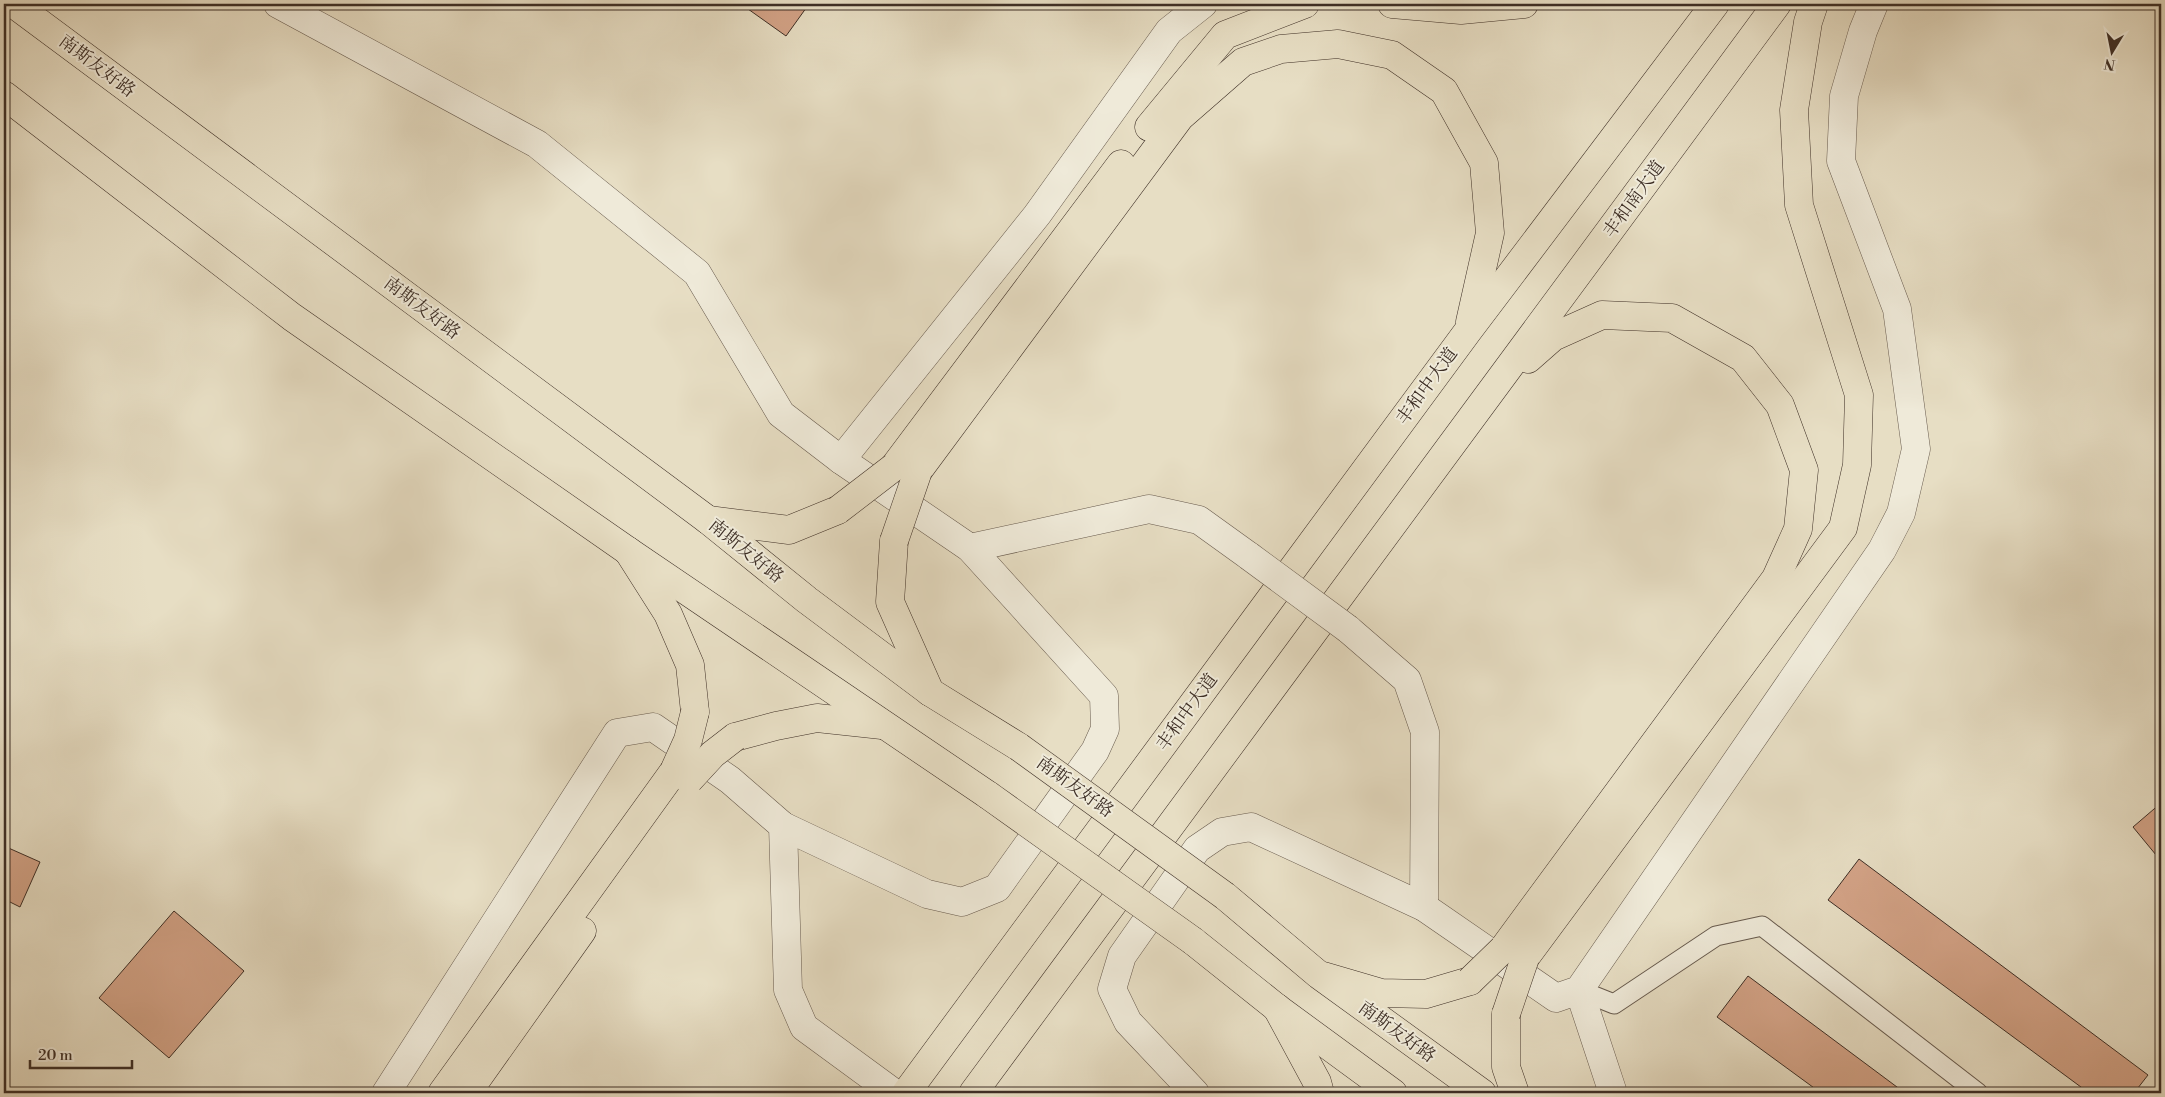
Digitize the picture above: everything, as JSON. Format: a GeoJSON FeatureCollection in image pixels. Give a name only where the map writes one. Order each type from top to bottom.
{"type":"FeatureCollection","features":[{"type":"Feature","properties":{"kind":"main road","name":"南斯友好路"},"geometry":{"type":"LineString","coordinates":[[14,4],[708,520],[808,600],[930,692],[1019,747],[1225,896],[1319,975],[1482,1093]]}},
{"type":"Feature","properties":{"kind":"main road"},"geometry":{"type":"LineString","coordinates":[[930,692],[890,602],[894,541],[906,469],[1156,118],[1225,35],[1305,4]]}},
{"type":"Feature","properties":{"kind":"main road"},"geometry":{"type":"LineString","coordinates":[[1392,4],[1461,10],[1524,4]]}},
{"type":"Feature","properties":{"kind":"main road"},"geometry":{"type":"LineString","coordinates":[[1468,331],[1715,4]]}},
{"type":"Feature","properties":{"kind":"main road","name":"丰和南大道"},"geometry":{"type":"LineString","coordinates":[[1490,394],[1777,4]]}},
{"type":"Feature","properties":{"kind":"main road"},"geometry":{"type":"LineString","coordinates":[[1319,975],[1381,993],[1426,994],[1470,981],[1514,954],[1843,528],[1857,465],[1859,395],[1798,205],[1794,110],[1808,22],[1814,4]]}},
{"type":"Feature","properties":{"kind":"main road"},"geometry":{"type":"LineString","coordinates":[[708,520],[789,530],[838,510],[906,469],[1180,117],[1243,62],[1282,49],[1338,44],[1392,55],[1444,91],[1484,163],[1490,233],[1468,331]]}},
{"type":"Feature","properties":{"kind":"main road"},"geometry":{"type":"LineString","coordinates":[[4,95],[292,317],[628,551],[882,725],[988,795],[1193,941],[1276,1008],[1393,1093]]}},
{"type":"Feature","properties":{"kind":"main road"},"geometry":{"type":"LineString","coordinates":[[973,1093],[1490,394],[1553,337],[1602,315],[1672,318],[1743,358],[1780,405],[1804,470],[1798,528],[1776,578],[1514,954],[1506,1014],[1506,1067],[1515,1093]]}},
{"type":"Feature","properties":{"kind":"main road","name":"丰和中大道"},"geometry":{"type":"LineString","coordinates":[[906,1093],[1468,331]]}},
{"type":"Feature","properties":{"kind":"main road"},"geometry":{"type":"LineString","coordinates":[[467,1093],[682,776],[695,712],[690,665],[668,614],[628,551]]}},
{"type":"Feature","properties":{"kind":"main road"},"geometry":{"type":"LineString","coordinates":[[442,1093],[682,776],[735,737],[776,726],[817,718],[882,725]]}},
{"type":"Feature","properties":{"kind":"main road"},"geometry":{"type":"LineString","coordinates":[[1276,1008],[1317,1082],[1320,1093]]}},
{"type":"Feature","properties":{"kind":"street"},"geometry":{"type":"LineString","coordinates":[[278,4],[537,144],[697,273],[781,414],[841,460],[970,548],[1104,696],[1105,729],[1095,751],[997,888],[962,902],[927,894],[783,826],[730,780],[653,728],[616,733],[386,1093]]}},
{"type":"Feature","properties":{"kind":"street"},"geometry":{"type":"LineString","coordinates":[[841,460],[1037,215],[1169,31],[1203,4]]}},
{"type":"Feature","properties":{"kind":"street"},"geometry":{"type":"LineString","coordinates":[[1195,1093],[1128,1022],[1112,989],[1122,956],[1197,849],[1222,832],[1251,827],[1424,907],[1556,998],[1579,990],[1882,550],[1901,513],[1916,449],[1897,309],[1841,161],[1844,96],[1863,32],[1874,4]]}},
{"type":"Feature","properties":{"kind":"street"},"geometry":{"type":"LineString","coordinates":[[970,548],[1149,509],[1200,520],[1348,629],[1407,680],[1425,732],[1424,907]]}},
{"type":"Feature","properties":{"kind":"street"},"geometry":{"type":"LineString","coordinates":[[783,826],[788,990],[804,1026],[894,1093]]}},
{"type":"Feature","properties":{"kind":"street"},"geometry":{"type":"LineString","coordinates":[[1579,990],[1613,1093]]}},
{"type":"Feature","properties":{"kind":"lane"},"geometry":{"type":"LineString","coordinates":[[1579,990],[1614,1004],[1716,936],[1762,926],[1978,1093]]}},
{"type":"Feature","properties":{"kind":"building"},"geometry":{"type":"Polygon","coordinates":[[[741,4],[809,4],[786,36],[741,4]]]}},
{"type":"Feature","properties":{"kind":"building"},"geometry":{"type":"Polygon","coordinates":[[[2161,803],[2161,861],[2133,827],[2161,803]]]}},
{"type":"Feature","properties":{"kind":"building"},"geometry":{"type":"Polygon","coordinates":[[[4,846],[40,862],[20,907],[4,899],[4,846]]]}},
{"type":"Feature","properties":{"kind":"building"},"geometry":{"type":"Polygon","coordinates":[[[1859,859],[2148,1075],[2134,1093],[2089,1093],[1828,900],[1859,859]]]}},
{"type":"Feature","properties":{"kind":"building"},"geometry":{"type":"Polygon","coordinates":[[[174,911],[244,971],[169,1058],[99,998],[174,911]]]}},
{"type":"Feature","properties":{"kind":"building"},"geometry":{"type":"Polygon","coordinates":[[[1748,976],[1905,1093],[1821,1093],[1717,1017],[1748,976]]]}}]}
